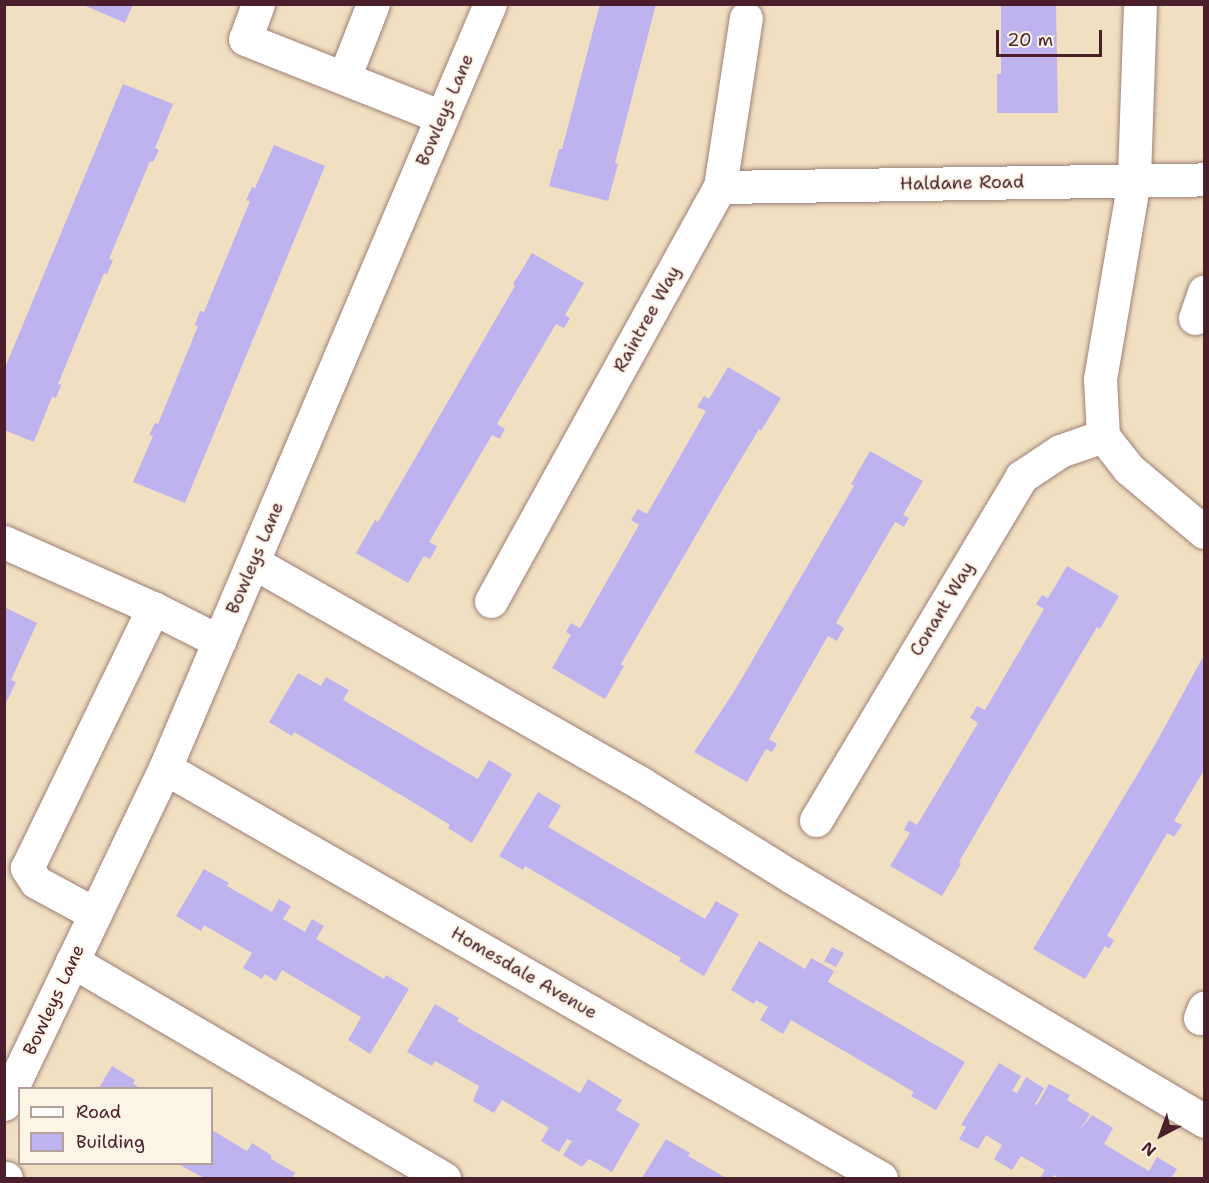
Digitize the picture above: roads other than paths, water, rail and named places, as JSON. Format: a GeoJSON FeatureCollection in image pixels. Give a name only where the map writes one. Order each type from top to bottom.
{"type":"FeatureCollection","features":[{"type":"Feature","properties":{"kind":"street"},"geometry":{"type":"LineString","coordinates":[[258,4],[245,39],[442,117]]}},
{"type":"Feature","properties":{"kind":"street"},"geometry":{"type":"LineString","coordinates":[[344,78],[373,4]]}},
{"type":"Feature","properties":{"kind":"street","name":"Bowleys Lane"},"geometry":{"type":"LineString","coordinates":[[4,1104],[165,768],[490,4]]}},
{"type":"Feature","properties":{"kind":"street"},"geometry":{"type":"LineString","coordinates":[[1140,4],[1134,180],[1100,379],[1103,436],[1129,469],[1204,532]]}},
{"type":"Feature","properties":{"kind":"street","name":"Raintree Way"},"geometry":{"type":"LineString","coordinates":[[491,601],[720,187],[746,18]]}},
{"type":"Feature","properties":{"kind":"street","name":"Haldane Road"},"geometry":{"type":"LineString","coordinates":[[720,187],[1204,179]]}},
{"type":"Feature","properties":{"kind":"street","name":"Conant Way"},"geometry":{"type":"LineString","coordinates":[[816,820],[1021,477],[1060,451],[1103,436]]}},
{"type":"Feature","properties":{"kind":"street"},"geometry":{"type":"LineString","coordinates":[[4,542],[153,608],[219,641]]}},
{"type":"Feature","properties":{"kind":"street"},"geometry":{"type":"LineString","coordinates":[[253,562],[642,784],[792,877],[1204,1121]]}},
{"type":"Feature","properties":{"kind":"street"},"geometry":{"type":"LineString","coordinates":[[95,914],[36,882],[27,868],[153,608]]}},
{"type":"Feature","properties":{"kind":"street","name":"Homesdale Avenue"},"geometry":{"type":"LineString","coordinates":[[165,768],[881,1179]]}},
{"type":"Feature","properties":{"kind":"street"},"geometry":{"type":"LineString","coordinates":[[72,961],[444,1179]]}}]}
